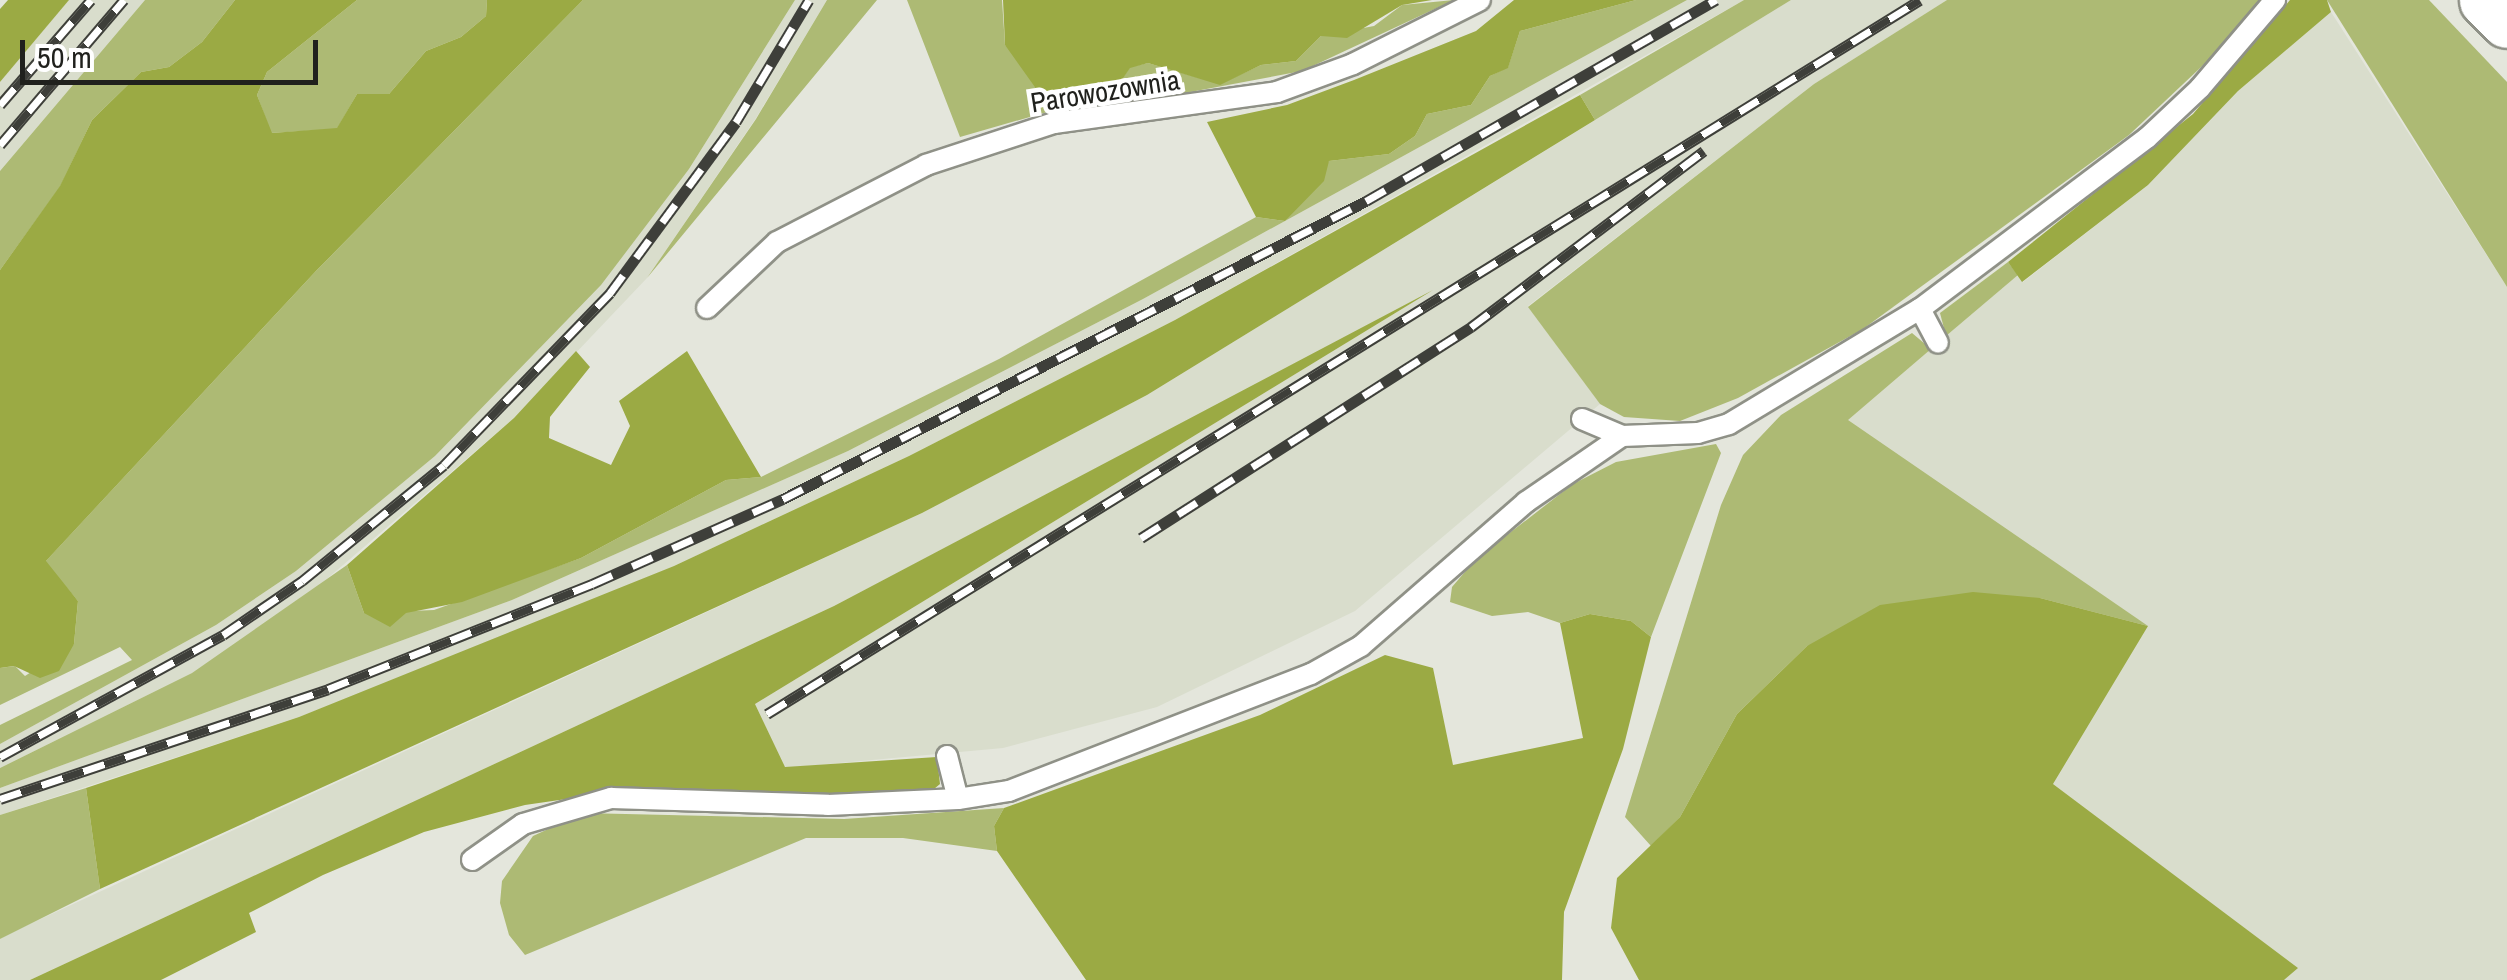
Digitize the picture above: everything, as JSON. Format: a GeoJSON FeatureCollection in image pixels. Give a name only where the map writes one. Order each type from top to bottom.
{"type":"FeatureCollection","features":[{"type":"Feature","properties":{"kind":"main road"},"geometry":{"type":"LineString","coordinates":[[2487,0],[2507,20]]}},
{"type":"Feature","properties":{"kind":"lane","name":"Parowozownia"},"geometry":{"type":"LineString","coordinates":[[707,308],[776,242],[926,165],[1054,122],[1276,92],[1353,64],[1480,0]]}},
{"type":"Feature","properties":{"kind":"lane"},"geometry":{"type":"LineString","coordinates":[[1582,419],[1622,436],[1698,433],[1729,424],[1920,309],[2147,138],[2200,88],[2275,0]]}},
{"type":"Feature","properties":{"kind":"lane"},"geometry":{"type":"LineString","coordinates":[[1920,309],[1938,343]]}},
{"type":"Feature","properties":{"kind":"lane"},"geometry":{"type":"LineString","coordinates":[[472,860],[523,824],[611,798],[828,806],[958,799],[1026,785],[1311,674],[1361,646],[1526,502],[1622,436]]}},
{"type":"Feature","properties":{"kind":"lane"},"geometry":{"type":"LineString","coordinates":[[947,756],[958,799]]}},
{"type":"Feature","properties":{"kind":"shaded area"},"geometry":{"type":"Polygon","coordinates":[[[69,0],[145,0],[0,171],[0,82],[69,0]]]}},
{"type":"Feature","properties":{"kind":"shaded area"},"geometry":{"type":"Polygon","coordinates":[[[795,0],[827,0],[756,118],[647,278],[514,418],[300,602],[192,673],[0,768],[0,744],[216,625],[296,571],[435,456],[689,169],[795,0]]]}},
{"type":"Feature","properties":{"kind":"shaded area"},"geometry":{"type":"Polygon","coordinates":[[[1687,0],[1744,0],[1175,320],[909,456],[674,566],[463,654],[299,717],[0,815],[0,788],[512,600],[848,451],[1143,299],[1687,0]]]}},
{"type":"Feature","properties":{"kind":"shaded area"},"geometry":{"type":"Polygon","coordinates":[[[1791,0],[1947,0],[1814,84],[1528,306],[1600,404],[1355,611],[1157,707],[1003,748],[785,768],[755,704],[1415,301],[834,606],[30,980],[0,980],[0,939],[8,934],[922,513],[1147,395],[1791,0]]]}},
{"type":"Feature","properties":{"kind":"shaded area"},"geometry":{"type":"Polygon","coordinates":[[[2331,12],[2507,287],[2507,980],[2284,980],[2297,968],[2053,784],[1847,420],[2018,275],[2023,282],[2148,185],[2238,91],[2331,12]]]}},
{"type":"Feature","properties":{"kind":"green space"},"geometry":{"type":"Polygon","coordinates":[[[8,0],[69,0],[0,82],[0,9],[8,0]]]}},
{"type":"Feature","properties":{"kind":"green space"},"geometry":{"type":"Polygon","coordinates":[[[145,0],[235,0],[202,42],[169,67],[141,72],[92,120],[60,187],[0,270],[0,171],[145,0]]]}},
{"type":"Feature","properties":{"kind":"green space"},"geometry":{"type":"Polygon","coordinates":[[[235,0],[357,0],[267,72],[257,95],[272,133],[337,128],[357,94],[389,94],[426,51],[461,37],[486,16],[487,0],[583,0],[316,271],[46,561],[78,601],[74,644],[59,671],[40,678],[14,666],[0,668],[0,270],[60,186],[92,120],[141,72],[169,67],[202,42],[235,0]]]}},
{"type":"Feature","properties":{"kind":"green space"},"geometry":{"type":"Polygon","coordinates":[[[357,0],[487,0],[486,16],[461,37],[426,51],[389,94],[357,94],[337,129],[271,133],[257,95],[267,72],[357,0]]]}},
{"type":"Feature","properties":{"kind":"green space"},"geometry":{"type":"Polygon","coordinates":[[[583,0],[795,0],[689,169],[601,285],[435,456],[296,571],[216,625],[0,744],[0,725],[132,660],[120,647],[0,705],[0,668],[15,666],[25,676],[74,644],[78,601],[45,562],[316,271],[583,0]]]}},
{"type":"Feature","properties":{"kind":"green space"},"geometry":{"type":"Polygon","coordinates":[[[827,0],[877,0],[647,278],[756,119],[827,0]]]}},
{"type":"Feature","properties":{"kind":"green space"},"geometry":{"type":"Polygon","coordinates":[[[907,0],[1002,0],[1005,45],[1080,92],[1115,90],[1130,67],[1148,63],[1220,84],[1261,65],[1296,61],[1321,36],[1374,26],[1402,5],[1454,0],[1302,71],[1142,101],[1068,106],[960,137],[907,0]]]}},
{"type":"Feature","properties":{"kind":"green space"},"geometry":{"type":"Polygon","coordinates":[[[1003,0],[1432,0],[1402,5],[1347,38],[1321,36],[1296,61],[1261,65],[1220,85],[1148,63],[1130,68],[1115,90],[1080,92],[1068,106],[1042,97],[1005,45],[1003,0]]]}},
{"type":"Feature","properties":{"kind":"green space"},"geometry":{"type":"Polygon","coordinates":[[[1514,0],[1636,0],[1520,31],[1508,68],[1490,76],[1471,105],[1427,114],[1415,136],[1389,154],[1329,161],[1324,181],[1285,221],[1256,217],[1207,122],[1287,105],[1354,80],[1476,31],[1514,0]]]}},
{"type":"Feature","properties":{"kind":"green space"},"geometry":{"type":"Polygon","coordinates":[[[1636,0],[1687,0],[1285,221],[1329,161],[1389,154],[1415,136],[1427,114],[1471,105],[1490,76],[1508,67],[1520,31],[1636,0]]]}},
{"type":"Feature","properties":{"kind":"green space"},"geometry":{"type":"Polygon","coordinates":[[[1744,0],[1791,0],[1595,120],[1580,95],[1744,0]]]}},
{"type":"Feature","properties":{"kind":"green space"},"geometry":{"type":"Polygon","coordinates":[[[1947,0],[2260,0],[2215,54],[2129,135],[1863,329],[1738,398],[1680,421],[1624,417],[1600,404],[1528,307],[1814,84],[1947,0]]]}},
{"type":"Feature","properties":{"kind":"green space"},"geometry":{"type":"Polygon","coordinates":[[[2290,0],[2327,0],[2331,12],[2238,91],[2148,185],[2022,282],[2008,262],[2193,114],[2290,0]]]}},
{"type":"Feature","properties":{"kind":"green space"},"geometry":{"type":"Polygon","coordinates":[[[2327,0],[2429,0],[2507,82],[2507,287],[2327,0]]]}},
{"type":"Feature","properties":{"kind":"green space"},"geometry":{"type":"Polygon","coordinates":[[[1580,95],[1595,120],[1147,395],[922,513],[100,889],[86,788],[299,717],[674,566],[909,456],[1175,320],[1580,95]]]}},
{"type":"Feature","properties":{"kind":"green space"},"geometry":{"type":"Polygon","coordinates":[[[1256,217],[1285,221],[848,451],[512,600],[0,788],[0,768],[192,673],[347,565],[364,613],[434,610],[581,558],[726,480],[761,477],[999,359],[1256,217]]]}},
{"type":"Feature","properties":{"kind":"green space"},"geometry":{"type":"Polygon","coordinates":[[[2008,262],[2018,275],[1946,336],[1940,313],[2008,262]]]}},
{"type":"Feature","properties":{"kind":"green space"},"geometry":{"type":"Polygon","coordinates":[[[1433,290],[755,704],[785,767],[937,757],[940,784],[934,789],[794,798],[649,787],[525,805],[424,832],[323,875],[249,913],[256,932],[161,980],[30,980],[834,606],[1433,290]]]}},
{"type":"Feature","properties":{"kind":"green space"},"geometry":{"type":"Polygon","coordinates":[[[1912,333],[1931,349],[1848,420],[2148,626],[2040,598],[1807,646],[1737,714],[1680,817],[1651,846],[1625,817],[1721,505],[1743,455],[1781,415],[1912,333]]]}},
{"type":"Feature","properties":{"kind":"green space"},"geometry":{"type":"Polygon","coordinates":[[[576,351],[590,367],[550,417],[549,438],[611,465],[630,426],[619,401],[687,351],[761,477],[726,480],[581,558],[462,602],[406,613],[390,627],[364,613],[347,565],[514,418],[576,351]]]}},
{"type":"Feature","properties":{"kind":"green space"},"geometry":{"type":"Polygon","coordinates":[[[1716,444],[1721,453],[1651,637],[1631,621],[1590,614],[1560,623],[1528,612],[1492,616],[1450,602],[1452,587],[1476,559],[1573,484],[1616,462],[1716,444]]]}},
{"type":"Feature","properties":{"kind":"green space"},"geometry":{"type":"Polygon","coordinates":[[[1973,592],[2040,598],[2148,626],[2053,784],[2298,968],[2284,980],[1639,980],[1611,928],[1617,878],[1680,817],[1737,714],[1807,646],[1880,605],[1973,592]]]}},
{"type":"Feature","properties":{"kind":"green space"},"geometry":{"type":"Polygon","coordinates":[[[1590,614],[1631,621],[1651,637],[1623,749],[1564,912],[1562,980],[1086,980],[997,851],[994,826],[1004,808],[1260,715],[1385,655],[1433,668],[1453,765],[1583,738],[1560,623],[1590,614]]]}},
{"type":"Feature","properties":{"kind":"green space"},"geometry":{"type":"Polygon","coordinates":[[[86,788],[100,889],[0,939],[0,815],[86,788]]]}},
{"type":"Feature","properties":{"kind":"green space"},"geometry":{"type":"Polygon","coordinates":[[[1004,808],[994,826],[997,851],[903,838],[806,838],[525,955],[509,935],[500,903],[502,881],[533,836],[583,813],[844,819],[1004,808]]]}},
{"type":"Feature","properties":{"kind":"railway"},"geometry":{"type":"LineString","coordinates":[[0,105],[91,0]]}},
{"type":"Feature","properties":{"kind":"railway"},"geometry":{"type":"LineString","coordinates":[[0,145],[124,0]]}},
{"type":"Feature","properties":{"kind":"railway"},"geometry":{"type":"LineString","coordinates":[[0,757],[223,635],[302,581],[444,465],[610,293],[736,122],[809,0]]}},
{"type":"Feature","properties":{"kind":"railway"},"geometry":{"type":"LineString","coordinates":[[0,799],[328,689],[592,584],[783,499],[1366,201],[1716,0]]}},
{"type":"Feature","properties":{"kind":"railway"},"geometry":{"type":"LineString","coordinates":[[767,714],[1920,0]]}},
{"type":"Feature","properties":{"kind":"railway"},"geometry":{"type":"LineString","coordinates":[[1141,538],[1471,327],[1704,151]]}}]}
